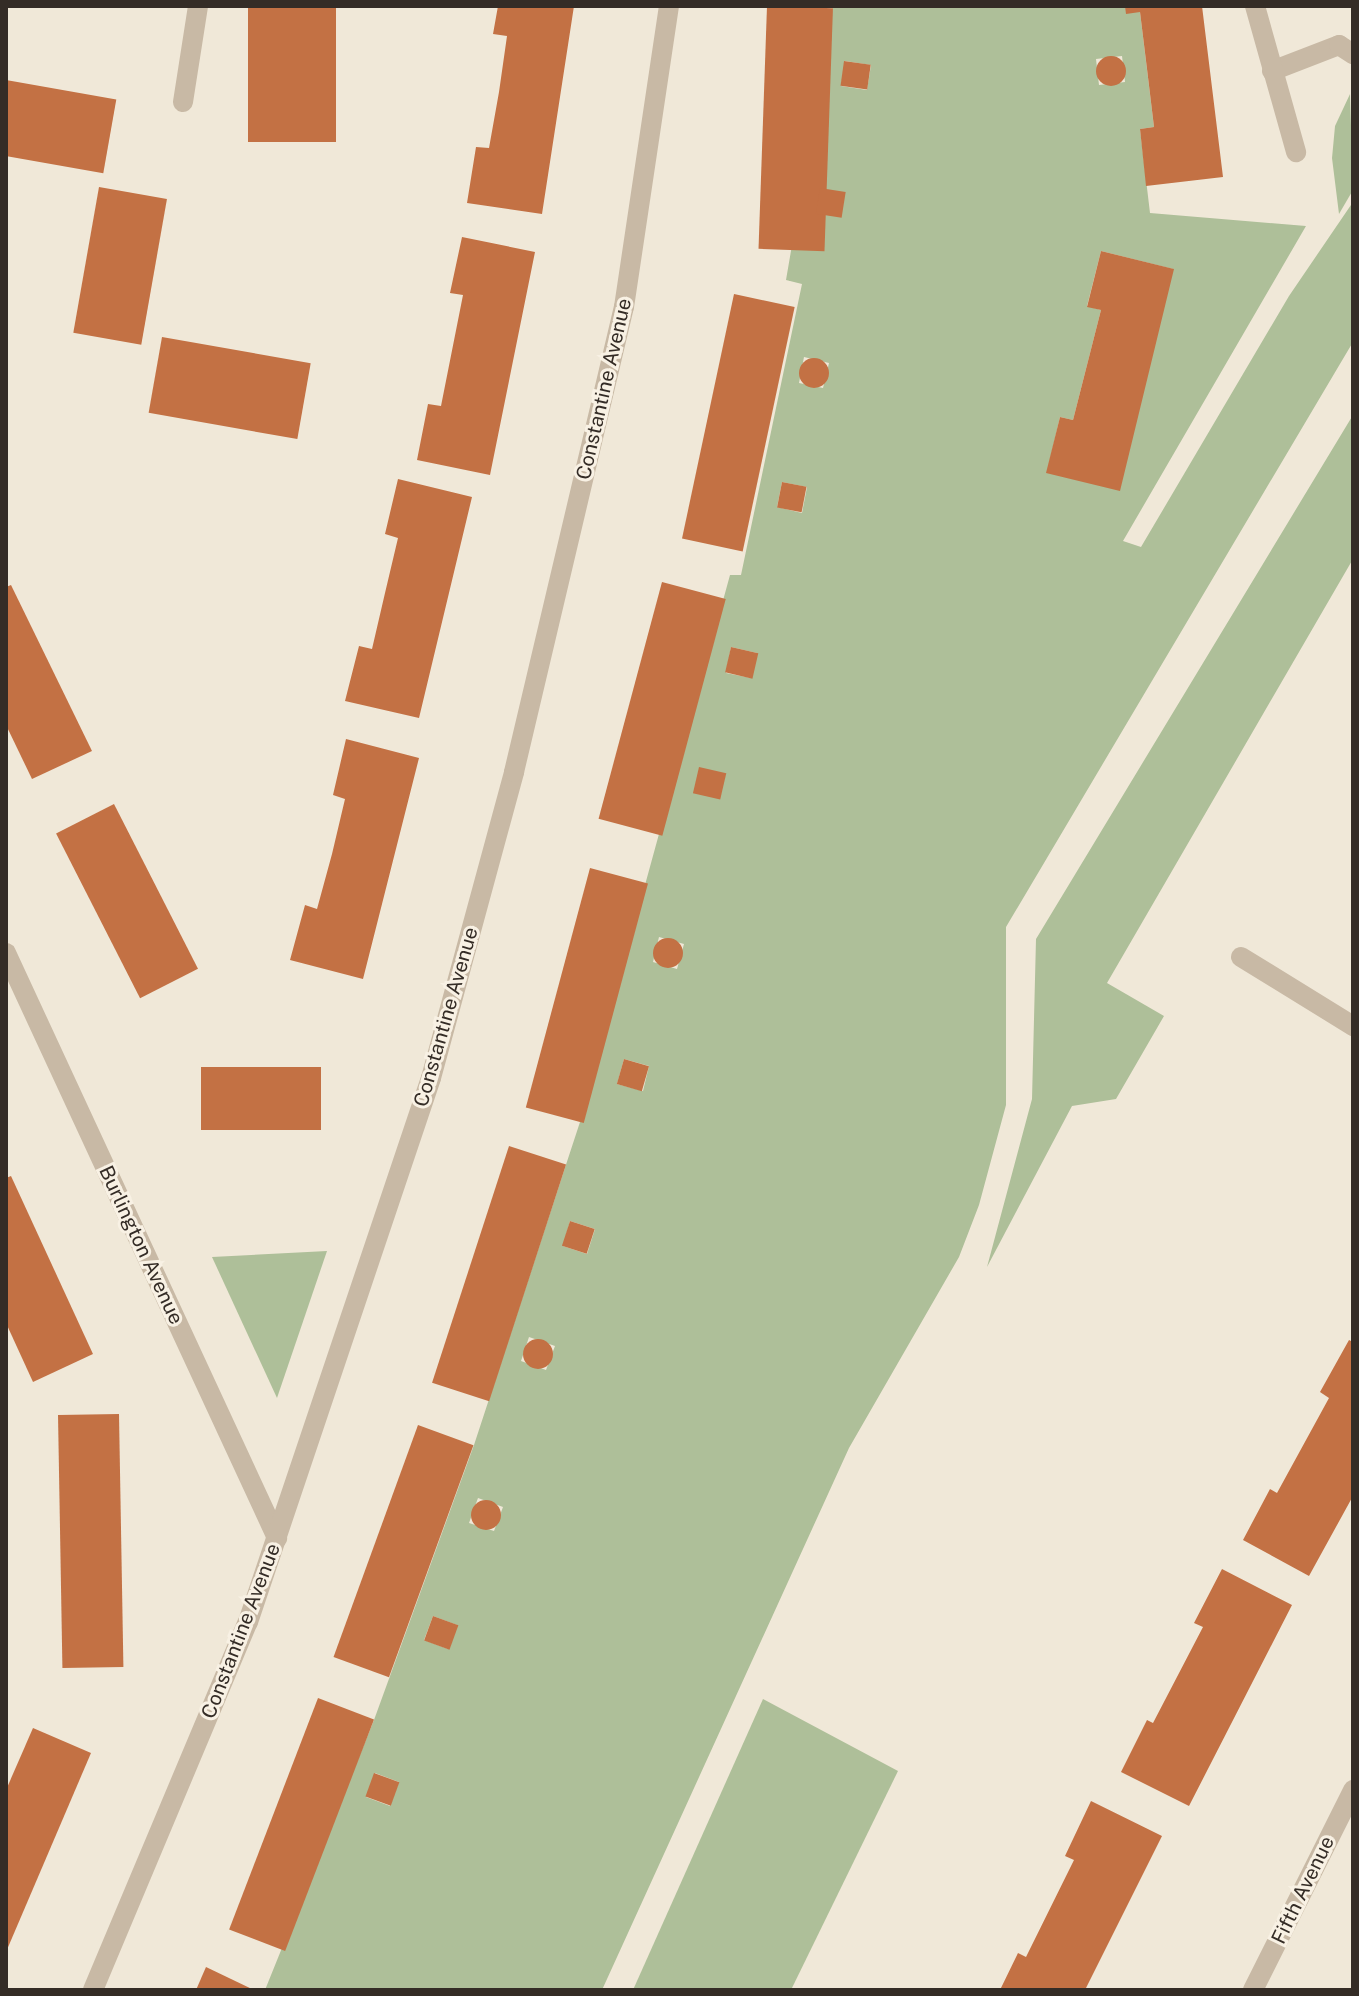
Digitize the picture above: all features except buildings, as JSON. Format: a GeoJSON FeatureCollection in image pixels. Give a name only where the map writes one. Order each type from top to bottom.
{"type":"FeatureCollection","features":[{"type":"Feature","properties":{"kind":"street"},"geometry":{"type":"LineString","coordinates":[[183,102],[198,6]]}},
{"type":"Feature","properties":{"kind":"street","name":"Constantine Avenue"},"geometry":{"type":"LineString","coordinates":[[93,1990],[248,1622],[431,1078],[514,772],[624,307],[669,6]]}},
{"type":"Feature","properties":{"kind":"street"},"geometry":{"type":"LineString","coordinates":[[1255,6],[1296,152]]}},
{"type":"Feature","properties":{"kind":"street"},"geometry":{"type":"LineString","coordinates":[[1272,71],[1339,45],[1353,54]]}},
{"type":"Feature","properties":{"kind":"street","name":"Burlington Avenue"},"geometry":{"type":"LineString","coordinates":[[6,953],[277,1538]]}},
{"type":"Feature","properties":{"kind":"street"},"geometry":{"type":"LineString","coordinates":[[1241,957],[1353,1026]]}},
{"type":"Feature","properties":{"kind":"street","name":"Fifth Avenue"},"geometry":{"type":"LineString","coordinates":[[1253,1990],[1353,1790]]}},
{"type":"Feature","properties":{"kind":"green space"},"geometry":{"type":"Polygon","coordinates":[[[833,6],[1125,6],[1140,12],[1154,127],[1140,129],[1150,213],[1306,226],[1123,541],[1141,547],[1289,296],[1353,202],[1353,342],[1006,927],[1006,1105],[979,1205],[959,1257],[849,1448],[602,1990],[265,1990],[374,1720],[474,1445],[580,1122],[730,575],[741,575],[802,284],[786,280],[833,6]],[[1122,56],[1096,59],[1099,85],[1125,82],[1122,56]],[[845,61],[841,86],[867,90],[871,65],[845,61]],[[1101,251],[1087,306],[1101,310],[1073,420],[1060,417],[1047,472],[1173,269],[1101,251]],[[804,357],[799,383],[823,388],[829,363],[804,357]],[[782,482],[777,507],[802,513],[807,487],[782,482]],[[731,647],[726,673],[751,678],[757,653],[731,647]],[[659,937],[653,962],[677,969],[684,944],[659,937]],[[624,1059],[617,1084],[643,1091],[649,1066],[624,1059]],[[570,1221],[563,1246],[587,1254],[595,1229],[570,1221]],[[529,1337],[521,1361],[546,1370],[555,1346],[529,1337]],[[478,1498],[469,1523],[494,1531],[503,1507],[478,1498]],[[433,1616],[424,1640],[448,1649],[457,1625],[433,1616]],[[375,1773],[366,1797],[390,1806],[399,1782],[375,1773]]]}},
{"type":"Feature","properties":{"kind":"green space"},"geometry":{"type":"Polygon","coordinates":[[[1350,94],[1353,190],[1339,214],[1332,158],[1335,126],[1350,94]]]}},
{"type":"Feature","properties":{"kind":"green space"},"geometry":{"type":"Polygon","coordinates":[[[1353,415],[1353,559],[1107,983],[1164,1016],[1116,1099],[1072,1106],[987,1267],[1032,1099],[1036,939],[1353,415]]]}},
{"type":"Feature","properties":{"kind":"green space"},"geometry":{"type":"Polygon","coordinates":[[[327,1251],[277,1398],[212,1257],[327,1251]]]}},
{"type":"Feature","properties":{"kind":"green space"},"geometry":{"type":"Polygon","coordinates":[[[763,1699],[898,1771],[791,1990],[633,1990],[763,1699]]]}}]}
